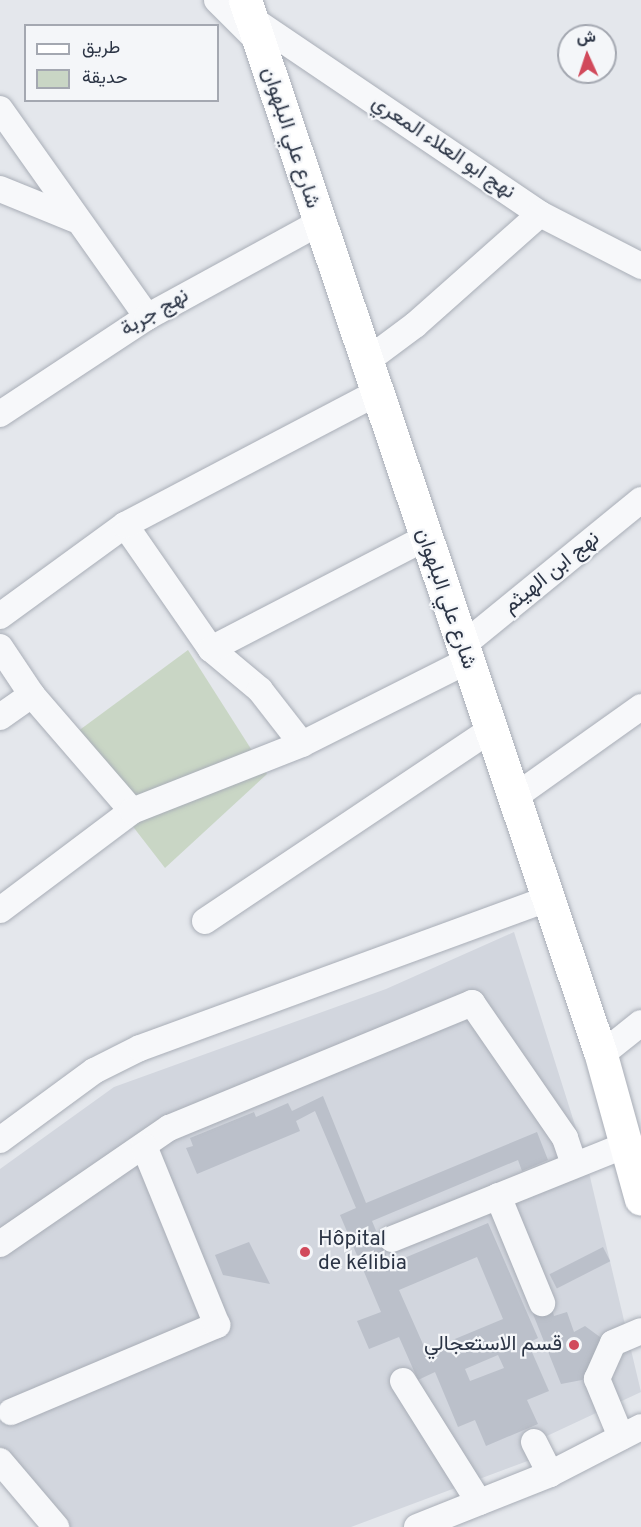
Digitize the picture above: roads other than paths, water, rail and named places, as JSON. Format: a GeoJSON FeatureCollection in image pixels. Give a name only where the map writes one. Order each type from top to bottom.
{"type":"FeatureCollection","features":[{"type":"Feature","properties":{"kind":"main road","name":"شارع علي البلهوان"},"geometry":{"type":"LineString","coordinates":[[252,20],[423,539],[465,653],[489,731],[601,1055],[641,1199]]}},
{"type":"Feature","properties":{"kind":"street","name":"نهج ابو العلاء المعري"},"geometry":{"type":"LineString","coordinates":[[218,0],[252,20],[540,214],[641,266]]}},
{"type":"Feature","properties":{"kind":"street"},"geometry":{"type":"LineString","coordinates":[[0,109],[74,219],[147,316]]}},
{"type":"Feature","properties":{"kind":"street"},"geometry":{"type":"LineString","coordinates":[[0,189],[74,219]]}},
{"type":"Feature","properties":{"kind":"street"},"geometry":{"type":"LineString","coordinates":[[364,363],[415,325],[540,214]]}},
{"type":"Feature","properties":{"kind":"street","name":"نهج جربة"},"geometry":{"type":"LineString","coordinates":[[0,414],[147,316],[318,224]]}},
{"type":"Feature","properties":{"kind":"street"},"geometry":{"type":"LineString","coordinates":[[0,616],[125,525],[375,394]]}},
{"type":"Feature","properties":{"kind":"street","name":"نهج ابن الهيثم"},"geometry":{"type":"LineString","coordinates":[[0,910],[132,811],[302,744],[465,653],[641,500]]}},
{"type":"Feature","properties":{"kind":"street"},"geometry":{"type":"LineString","coordinates":[[125,525],[212,649],[260,690],[302,744]]}},
{"type":"Feature","properties":{"kind":"street"},"geometry":{"type":"LineString","coordinates":[[212,649],[423,539]]}},
{"type":"Feature","properties":{"kind":"street"},"geometry":{"type":"LineString","coordinates":[[0,647],[32,695],[132,811]]}},
{"type":"Feature","properties":{"kind":"street"},"geometry":{"type":"LineString","coordinates":[[0,717],[32,695]]}},
{"type":"Feature","properties":{"kind":"street"},"geometry":{"type":"LineString","coordinates":[[513,798],[641,706]]}},
{"type":"Feature","properties":{"kind":"street"},"geometry":{"type":"LineString","coordinates":[[205,921],[489,731]]}},
{"type":"Feature","properties":{"kind":"street"},"geometry":{"type":"LineString","coordinates":[[0,1140],[94,1071],[140,1048],[548,899]]}},
{"type":"Feature","properties":{"kind":"street"},"geometry":{"type":"LineString","coordinates":[[0,1244],[169,1128],[472,1003],[566,1138],[574,1164]]}},
{"type":"Feature","properties":{"kind":"street"},"geometry":{"type":"LineString","coordinates":[[601,1055],[641,1023]]}},
{"type":"Feature","properties":{"kind":"street"},"geometry":{"type":"LineString","coordinates":[[392,1239],[574,1164],[627,1145]]}},
{"type":"Feature","properties":{"kind":"street"},"geometry":{"type":"LineString","coordinates":[[11,1412],[217,1325],[144,1146]]}},
{"type":"Feature","properties":{"kind":"street"},"geometry":{"type":"LineString","coordinates":[[498,1196],[542,1303]]}},
{"type":"Feature","properties":{"kind":"street"},"geometry":{"type":"LineString","coordinates":[[417,1527],[550,1474],[631,1432],[597,1380],[613,1343],[641,1331]]}},
{"type":"Feature","properties":{"kind":"street"},"geometry":{"type":"LineString","coordinates":[[403,1382],[479,1502]]}},
{"type":"Feature","properties":{"kind":"street"},"geometry":{"type":"LineString","coordinates":[[534,1442],[550,1474]]}},
{"type":"Feature","properties":{"kind":"street"},"geometry":{"type":"LineString","coordinates":[[0,1461],[56,1527]]}},
{"type":"Feature","properties":{"kind":"place","name":"Hôpital de kélibia"},"geometry":{"type":"Point","coordinates":[305,1252]}},
{"type":"Feature","properties":{"kind":"place","name":"قسم الاستعجالي"},"geometry":{"type":"Point","coordinates":[574,1345]}}]}
